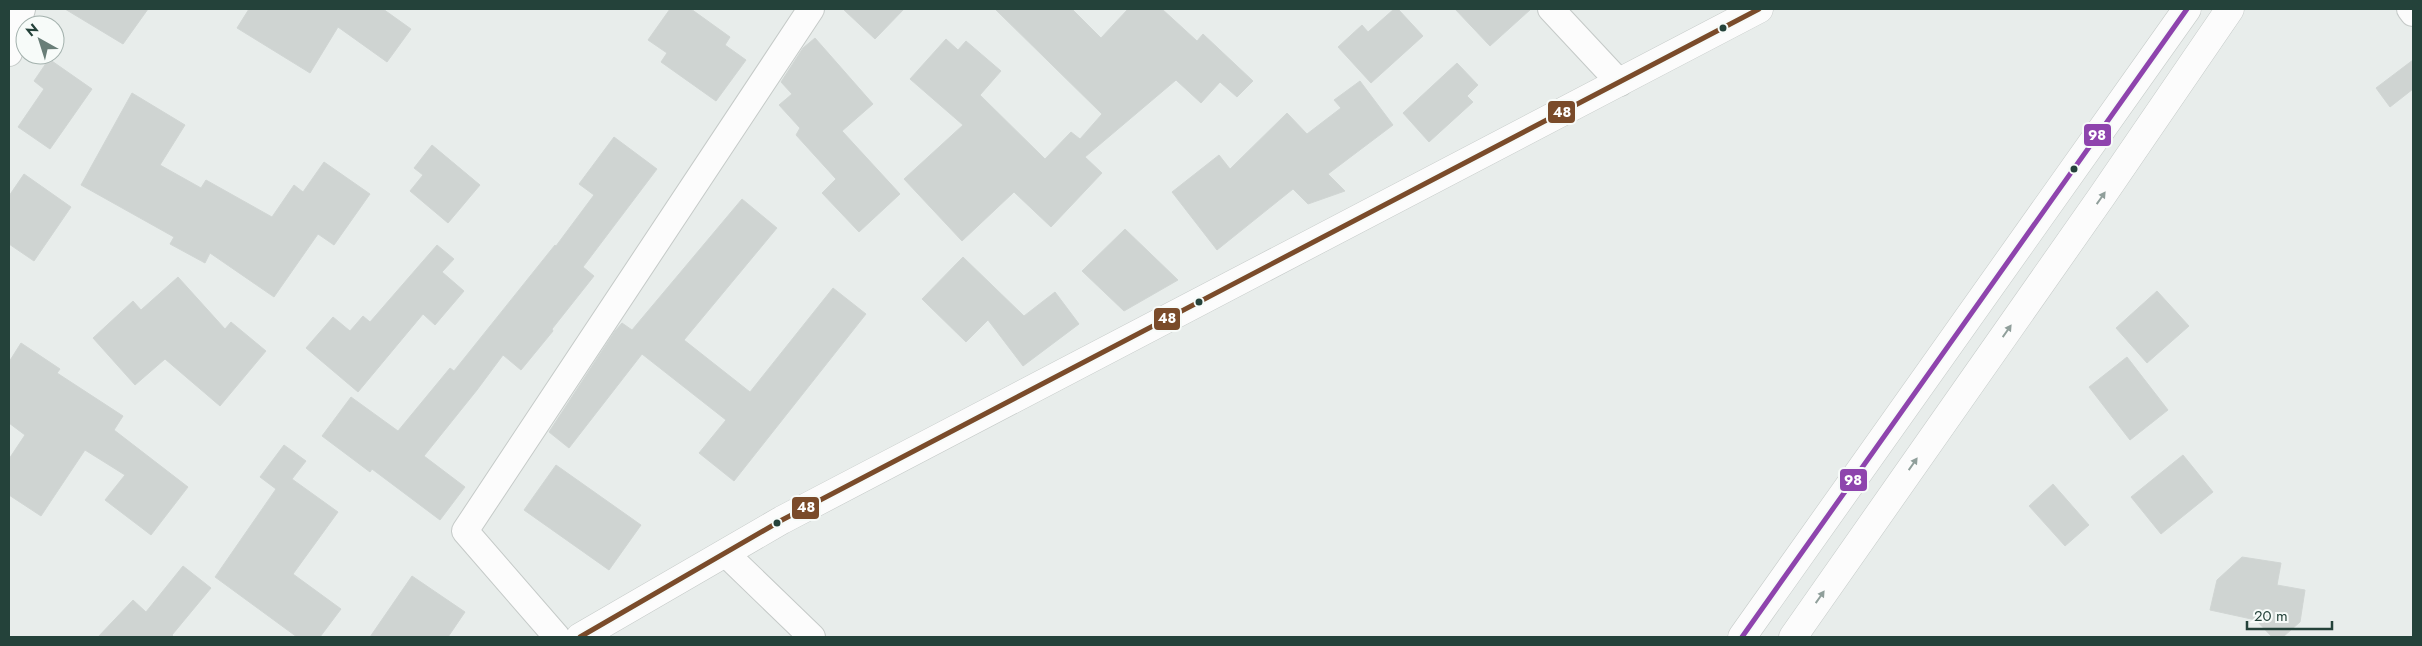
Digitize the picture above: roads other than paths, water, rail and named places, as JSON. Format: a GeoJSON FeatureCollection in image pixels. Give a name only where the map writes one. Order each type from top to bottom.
{"type":"FeatureCollection","features":[{"type":"Feature","properties":{"kind":"street"},"geometry":{"type":"LineString","coordinates":[[9,53],[22,9]]}},
{"type":"Feature","properties":{"kind":"street"},"geometry":{"type":"LineString","coordinates":[[557,637],[465,531],[812,9]]}},
{"type":"Feature","properties":{"kind":"street"},"geometry":{"type":"LineString","coordinates":[[1551,9],[1620,83]]}},
{"type":"Feature","properties":{"kind":"street"},"geometry":{"type":"LineString","coordinates":[[580,637],[782,520],[1759,9]]}},
{"type":"Feature","properties":{"kind":"street"},"geometry":{"type":"LineString","coordinates":[[1742,637],[2187,9]]}},
{"type":"Feature","properties":{"kind":"street"},"geometry":{"type":"LineString","coordinates":[[1793,637],[2102,196],[2230,9]]}},
{"type":"Feature","properties":{"kind":"street"},"geometry":{"type":"LineString","coordinates":[[2410,9],[2413,13]]}},
{"type":"Feature","properties":{"kind":"street"},"geometry":{"type":"LineString","coordinates":[[725,553],[812,637]]}}]}
